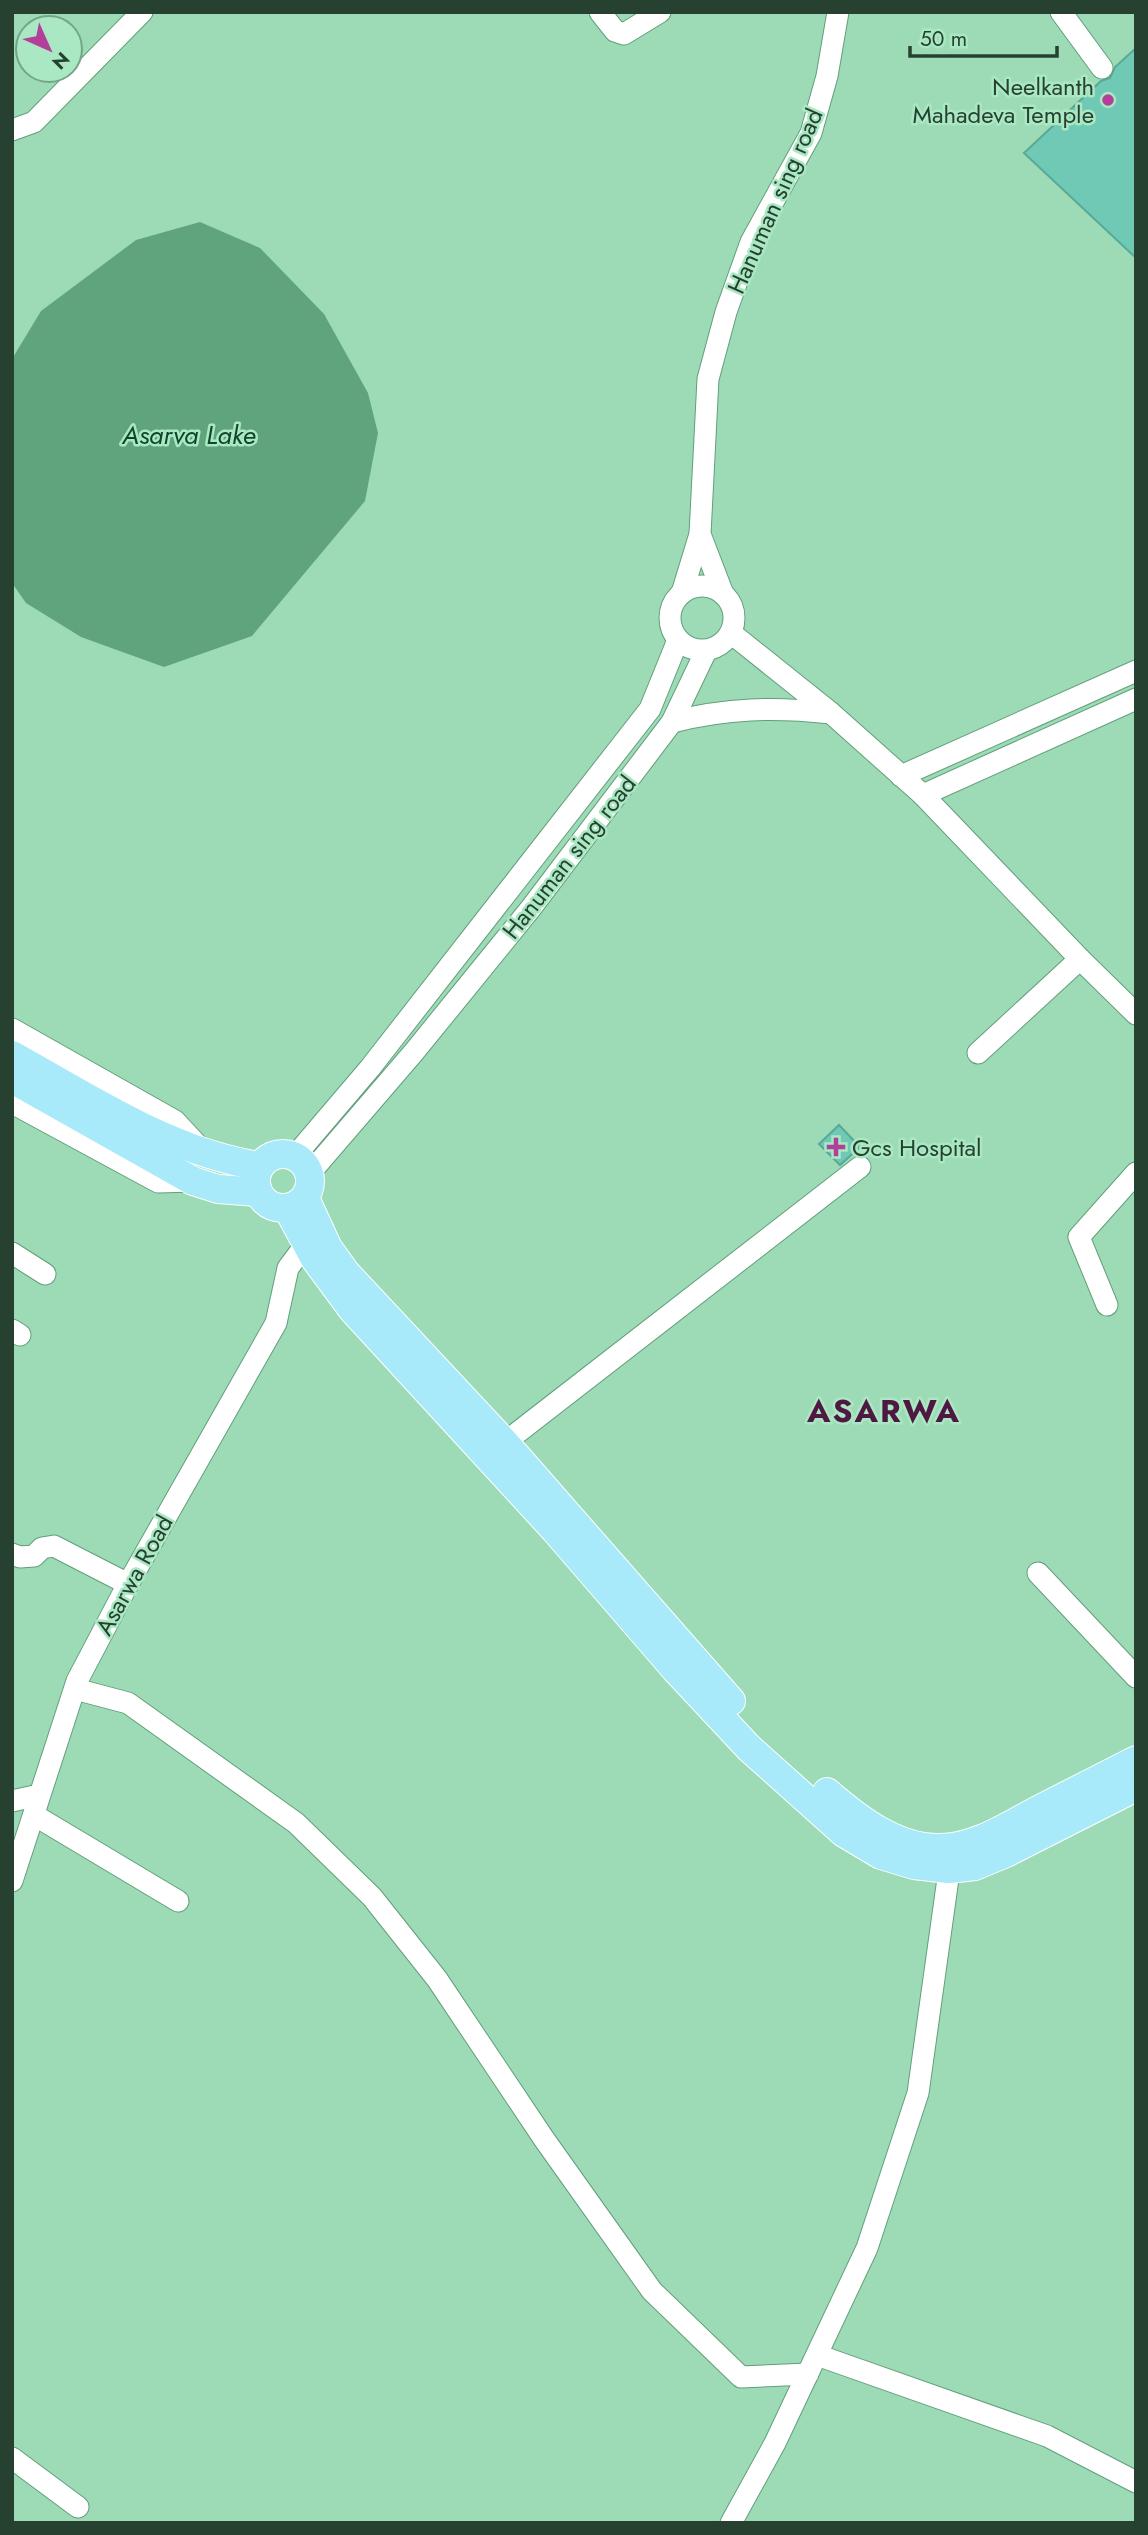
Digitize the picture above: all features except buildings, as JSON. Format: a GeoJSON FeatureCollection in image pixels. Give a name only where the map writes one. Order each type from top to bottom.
{"type":"FeatureCollection","features":[{"type":"Feature","properties":{"kind":"main road"},"geometry":{"type":"LineString","coordinates":[[12,1055],[172,1155],[193,1181],[218,1189],[259,1179]]}},
{"type":"Feature","properties":{"kind":"main road"},"geometry":{"type":"LineString","coordinates":[[12,1079],[172,1155],[205,1153],[231,1162],[259,1179]]}},
{"type":"Feature","properties":{"kind":"main road"},"geometry":{"type":"LineString","coordinates":[[299,1184],[271,1206],[263,1200],[259,1179],[270,1157],[279,1154],[299,1184],[317,1246],[352,1310],[496,1449],[676,1670],[737,1722],[749,1748],[844,1833],[881,1855],[914,1865],[951,1858],[968,1844],[995,1833],[1136,1759]]}},
{"type":"Feature","properties":{"kind":"main road"},"geometry":{"type":"LineString","coordinates":[[951,1858],[975,1866],[1136,1787]]}},
{"type":"Feature","properties":{"kind":"street"},"geometry":{"type":"LineString","coordinates":[[12,130],[34,122],[142,12]]}},
{"type":"Feature","properties":{"kind":"street"},"geometry":{"type":"LineString","coordinates":[[600,12],[615,31],[624,34],[660,12]]}},
{"type":"Feature","properties":{"kind":"street","name":"Hanuman sing road"},"geometry":{"type":"LineString","coordinates":[[723,594],[700,534],[708,379],[726,312],[751,242],[811,133],[827,76],[838,12]]}},
{"type":"Feature","properties":{"kind":"street"},"geometry":{"type":"LineString","coordinates":[[1061,12],[1102,68]]}},
{"type":"Feature","properties":{"kind":"street"},"geometry":{"type":"LineString","coordinates":[[682,593],[700,534]]}},
{"type":"Feature","properties":{"kind":"street"},"geometry":{"type":"LineString","coordinates":[[703,586],[713,588],[730,602],[734,612],[731,633],[724,642],[706,651],[686,647],[678,640],[670,621],[675,601],[682,593],[703,586]]}},
{"type":"Feature","properties":{"kind":"street"},"geometry":{"type":"LineString","coordinates":[[731,633],[831,713],[923,795],[1080,959],[1133,1006]]}},
{"type":"Feature","properties":{"kind":"street"},"geometry":{"type":"LineString","coordinates":[[299,1184],[370,1068],[650,709],[678,640]]}},
{"type":"Feature","properties":{"kind":"street","name":"Hanuman sing road"},"geometry":{"type":"LineString","coordinates":[[299,1184],[414,1052],[494,954],[672,722],[706,651]]}},
{"type":"Feature","properties":{"kind":"street"},"geometry":{"type":"LineString","coordinates":[[901,776],[1136,671]]}},
{"type":"Feature","properties":{"kind":"street"},"geometry":{"type":"LineString","coordinates":[[923,795],[1136,699]]}},
{"type":"Feature","properties":{"kind":"street"},"geometry":{"type":"LineString","coordinates":[[672,722],[711,712],[750,709],[789,708],[831,713]]}},
{"type":"Feature","properties":{"kind":"street"},"geometry":{"type":"LineString","coordinates":[[472,937],[494,954]]}},
{"type":"Feature","properties":{"kind":"street"},"geometry":{"type":"LineString","coordinates":[[978,1053],[1080,959]]}},
{"type":"Feature","properties":{"kind":"street"},"geometry":{"type":"LineString","coordinates":[[12,1029],[175,1121],[205,1153]]}},
{"type":"Feature","properties":{"kind":"street"},"geometry":{"type":"LineString","coordinates":[[12,1103],[158,1182],[193,1181]]}},
{"type":"Feature","properties":{"kind":"street"},"geometry":{"type":"LineString","coordinates":[[496,1449],[860,1167]]}},
{"type":"Feature","properties":{"kind":"street"},"geometry":{"type":"LineString","coordinates":[[1107,1305],[1079,1237],[1136,1172]]}},
{"type":"Feature","properties":{"kind":"street","name":"Asarwa Road"},"geometry":{"type":"LineString","coordinates":[[12,1881],[75,1689],[128,1584],[276,1323],[286,1283],[301,1277],[317,1246]]}},
{"type":"Feature","properties":{"kind":"street"},"geometry":{"type":"LineString","coordinates":[[12,1253],[45,1274]]}},
{"type":"Feature","properties":{"kind":"street"},"geometry":{"type":"LineString","coordinates":[[12,1554],[20,1557],[33,1556],[42,1548],[54,1546],[128,1584]]}},
{"type":"Feature","properties":{"kind":"street"},"geometry":{"type":"LineString","coordinates":[[1038,1573],[1136,1677]]}},
{"type":"Feature","properties":{"kind":"street"},"geometry":{"type":"LineString","coordinates":[[75,1689],[128,1703],[296,1823],[372,1896],[437,1979],[544,2139],[652,2291],[741,2377],[808,2374]]}},
{"type":"Feature","properties":{"kind":"street"},"geometry":{"type":"LineString","coordinates":[[12,1801],[36,1805],[178,1901]]}},
{"type":"Feature","properties":{"kind":"street"},"geometry":{"type":"LineString","coordinates":[[731,2523],[775,2443],[867,2248],[918,2093],[951,1858]]}},
{"type":"Feature","properties":{"kind":"street"},"geometry":{"type":"LineString","coordinates":[[817,2355],[1046,2436],[1136,2482]]}},
{"type":"Feature","properties":{"kind":"street"},"geometry":{"type":"LineString","coordinates":[[12,2458],[78,2507]]}},
{"type":"Feature","properties":{"kind":"water","name":"Asarva Lake"},"geometry":{"type":"Polygon","coordinates":[[[200,222],[260,248],[324,314],[368,393],[378,433],[365,501],[252,636],[164,667],[81,637],[26,603],[12,583],[12,359],[41,311],[136,240],[200,222]]]}},
{"type":"Feature","properties":{"kind":"place","name":"Neelkanth Mahadeva Temple"},"geometry":{"type":"Point","coordinates":[1108,100]}},
{"type":"Feature","properties":{"kind":"place","name":"Gcs Hospital"},"geometry":{"type":"Point","coordinates":[836,1147]}},
{"type":"Feature","properties":{"kind":"district","name":"ASARWA"},"geometry":{"type":"Point","coordinates":[884,1411]}}]}
